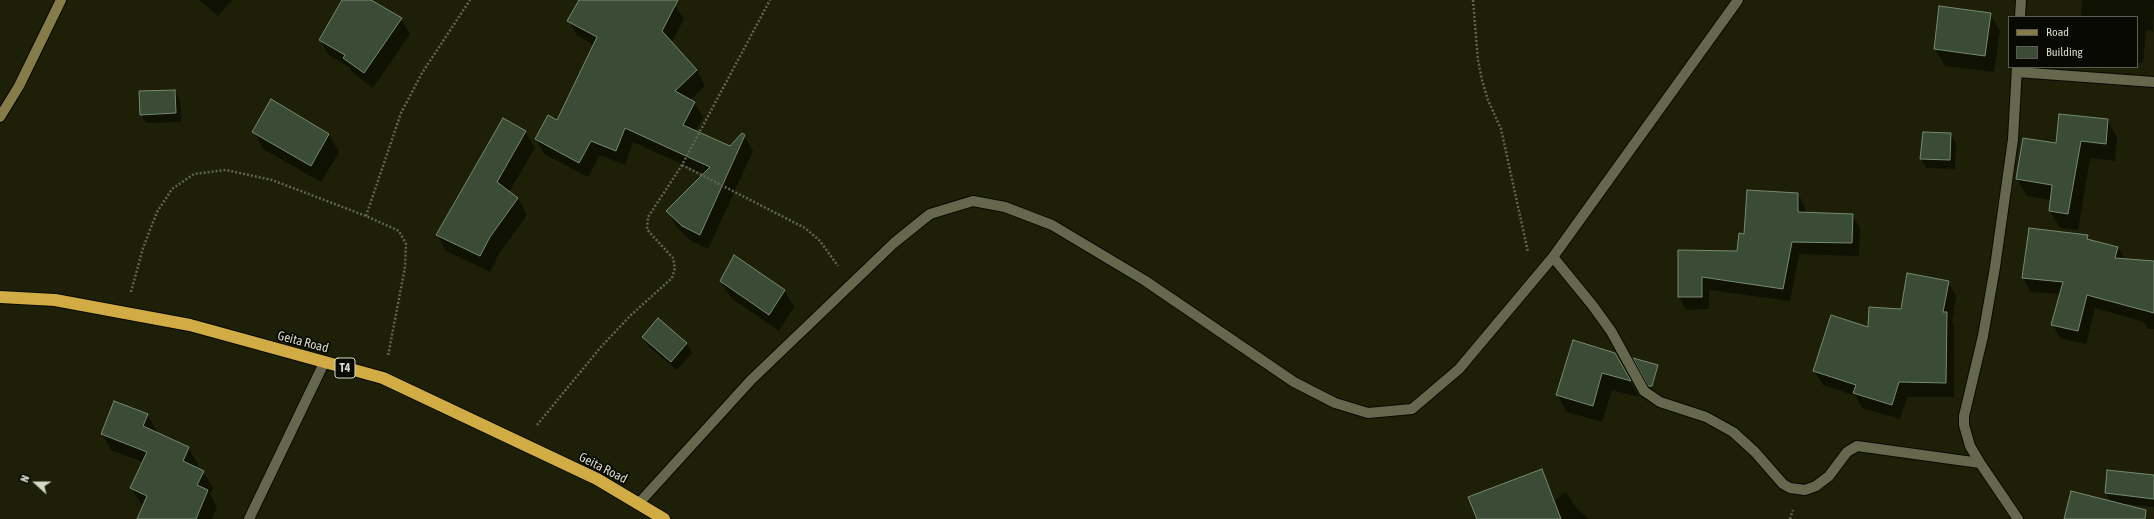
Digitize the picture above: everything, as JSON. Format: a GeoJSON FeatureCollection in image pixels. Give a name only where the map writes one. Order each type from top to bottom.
{"type":"FeatureCollection","features":[{"type":"Feature","properties":{"kind":"highway","name":"Geita Road"},"geometry":{"type":"LineString","coordinates":[[0,297],[55,300],[190,325],[383,378],[522,445],[598,479],[664,519]]}},
{"type":"Feature","properties":{"kind":"street"},"geometry":{"type":"LineString","coordinates":[[0,117],[19,86],[61,0]]}},
{"type":"Feature","properties":{"kind":"street"},"geometry":{"type":"LineString","coordinates":[[639,503],[751,380],[850,283],[894,243],[930,214],[973,201],[1004,207],[1052,225],[1144,280],[1294,382],[1335,403],[1368,413],[1412,409],[1459,369],[1553,258],[1738,0]]}},
{"type":"Feature","properties":{"kind":"street"},"geometry":{"type":"LineString","coordinates":[[2020,16],[2021,0]]}},
{"type":"Feature","properties":{"kind":"street"},"geometry":{"type":"LineString","coordinates":[[2018,519],[1980,463],[1965,433],[1964,416],[1983,336],[1996,260],[2013,139],[2017,69],[2154,82]]}},
{"type":"Feature","properties":{"kind":"street"},"geometry":{"type":"LineString","coordinates":[[1553,258],[1594,306],[1611,331],[1644,391],[1660,402],[1706,417],[1733,432],[1755,452],[1783,484],[1790,488],[1805,490],[1816,486],[1829,476],[1847,452],[1857,446],[1980,463]]}},
{"type":"Feature","properties":{"kind":"street"},"geometry":{"type":"LineString","coordinates":[[249,519],[324,363]]}},
{"type":"Feature","properties":{"kind":"path"},"geometry":{"type":"LineString","coordinates":[[366,216],[401,113],[422,73],[470,0]]}},
{"type":"Feature","properties":{"kind":"path"},"geometry":{"type":"LineString","coordinates":[[522,445],[600,348],[631,315],[672,278],[675,268],[673,258],[650,233],[646,223],[651,212],[682,165],[770,0]]}},
{"type":"Feature","properties":{"kind":"path"},"geometry":{"type":"LineString","coordinates":[[1473,0],[1478,60],[1482,80],[1488,100],[1501,129],[1534,280]]}},
{"type":"Feature","properties":{"kind":"path"},"geometry":{"type":"LineString","coordinates":[[682,165],[805,228],[820,241],[850,283]]}},
{"type":"Feature","properties":{"kind":"path"},"geometry":{"type":"LineString","coordinates":[[126,312],[143,248],[157,212],[172,189],[194,174],[226,170],[272,180],[366,216],[399,231],[406,244],[404,274],[383,378]]}},
{"type":"Feature","properties":{"kind":"building"},"geometry":{"type":"Polygon","coordinates":[[[342,0],[371,0],[402,18],[364,73],[343,58],[345,55],[319,40],[342,0]]]}},
{"type":"Feature","properties":{"kind":"building"},"geometry":{"type":"Polygon","coordinates":[[[579,0],[678,0],[662,31],[697,70],[675,91],[695,102],[683,125],[730,146],[742,133],[745,135],[700,235],[682,226],[666,211],[710,167],[625,128],[616,151],[591,141],[579,163],[535,139],[548,115],[557,120],[597,37],[567,21],[579,0]]]}},
{"type":"Feature","properties":{"kind":"building"},"geometry":{"type":"Polygon","coordinates":[[[1939,6],[1991,13],[1985,56],[1934,49],[1939,6]]]}},
{"type":"Feature","properties":{"kind":"building"},"geometry":{"type":"Polygon","coordinates":[[[175,90],[176,113],[140,115],[139,91],[175,90]]]}},
{"type":"Feature","properties":{"kind":"building"},"geometry":{"type":"Polygon","coordinates":[[[271,99],[329,134],[311,166],[252,132],[271,99]]]}},
{"type":"Feature","properties":{"kind":"building"},"geometry":{"type":"Polygon","coordinates":[[[2059,114],[2108,119],[2106,144],[2081,141],[2068,214],[2049,211],[2052,185],[2016,179],[2023,138],[2056,143],[2059,114]]]}},
{"type":"Feature","properties":{"kind":"building"},"geometry":{"type":"Polygon","coordinates":[[[503,118],[526,131],[497,182],[518,198],[490,237],[480,256],[436,235],[503,118]]]}},
{"type":"Feature","properties":{"kind":"building"},"geometry":{"type":"Polygon","coordinates":[[[1923,132],[1951,133],[1950,160],[1920,159],[1923,132]]]}},
{"type":"Feature","properties":{"kind":"building"},"geometry":{"type":"Polygon","coordinates":[[[1747,190],[1798,193],[1798,212],[1853,214],[1852,243],[1792,242],[1783,289],[1702,277],[1702,297],[1678,297],[1678,250],[1737,251],[1739,233],[1744,234],[1747,190]]]}},
{"type":"Feature","properties":{"kind":"building"},"geometry":{"type":"Polygon","coordinates":[[[2029,228],[2088,235],[2087,239],[2118,247],[2115,258],[2154,261],[2154,313],[2087,295],[2078,331],[2051,325],[2063,282],[2022,278],[2029,228]]]}},
{"type":"Feature","properties":{"kind":"building"},"geometry":{"type":"Polygon","coordinates":[[[734,255],[785,290],[769,315],[720,281],[734,255]]]}},
{"type":"Feature","properties":{"kind":"building"},"geometry":{"type":"Polygon","coordinates":[[[1907,273],[1949,281],[1943,312],[1947,312],[1946,383],[1899,382],[1892,405],[1853,393],[1856,385],[1813,371],[1831,315],[1868,327],[1869,307],[1901,309],[1907,273]]]}},
{"type":"Feature","properties":{"kind":"building"},"geometry":{"type":"Polygon","coordinates":[[[658,318],[687,343],[671,362],[642,337],[658,318]]]}},
{"type":"Feature","properties":{"kind":"building"},"geometry":{"type":"Polygon","coordinates":[[[1573,340],[1615,353],[1631,381],[1602,373],[1593,406],[1556,395],[1573,340]]]}},
{"type":"Feature","properties":{"kind":"building"},"geometry":{"type":"Polygon","coordinates":[[[1633,358],[1658,365],[1652,386],[1648,386],[1633,358]]]}},
{"type":"Feature","properties":{"kind":"building"},"geometry":{"type":"Polygon","coordinates":[[[114,401],[148,414],[143,426],[189,447],[183,461],[204,471],[197,485],[208,490],[196,519],[137,519],[147,496],[130,488],[147,452],[101,434],[114,401]]]}},
{"type":"Feature","properties":{"kind":"building"},"geometry":{"type":"Polygon","coordinates":[[[1542,469],[1561,519],[1477,519],[1468,497],[1542,469]]]}},
{"type":"Feature","properties":{"kind":"building"},"geometry":{"type":"Polygon","coordinates":[[[2107,470],[2154,475],[2154,499],[2105,493],[2107,470]]]}},
{"type":"Feature","properties":{"kind":"building"},"geometry":{"type":"Polygon","coordinates":[[[2071,491],[2146,510],[2145,519],[2064,519],[2071,491]]]}}]}
